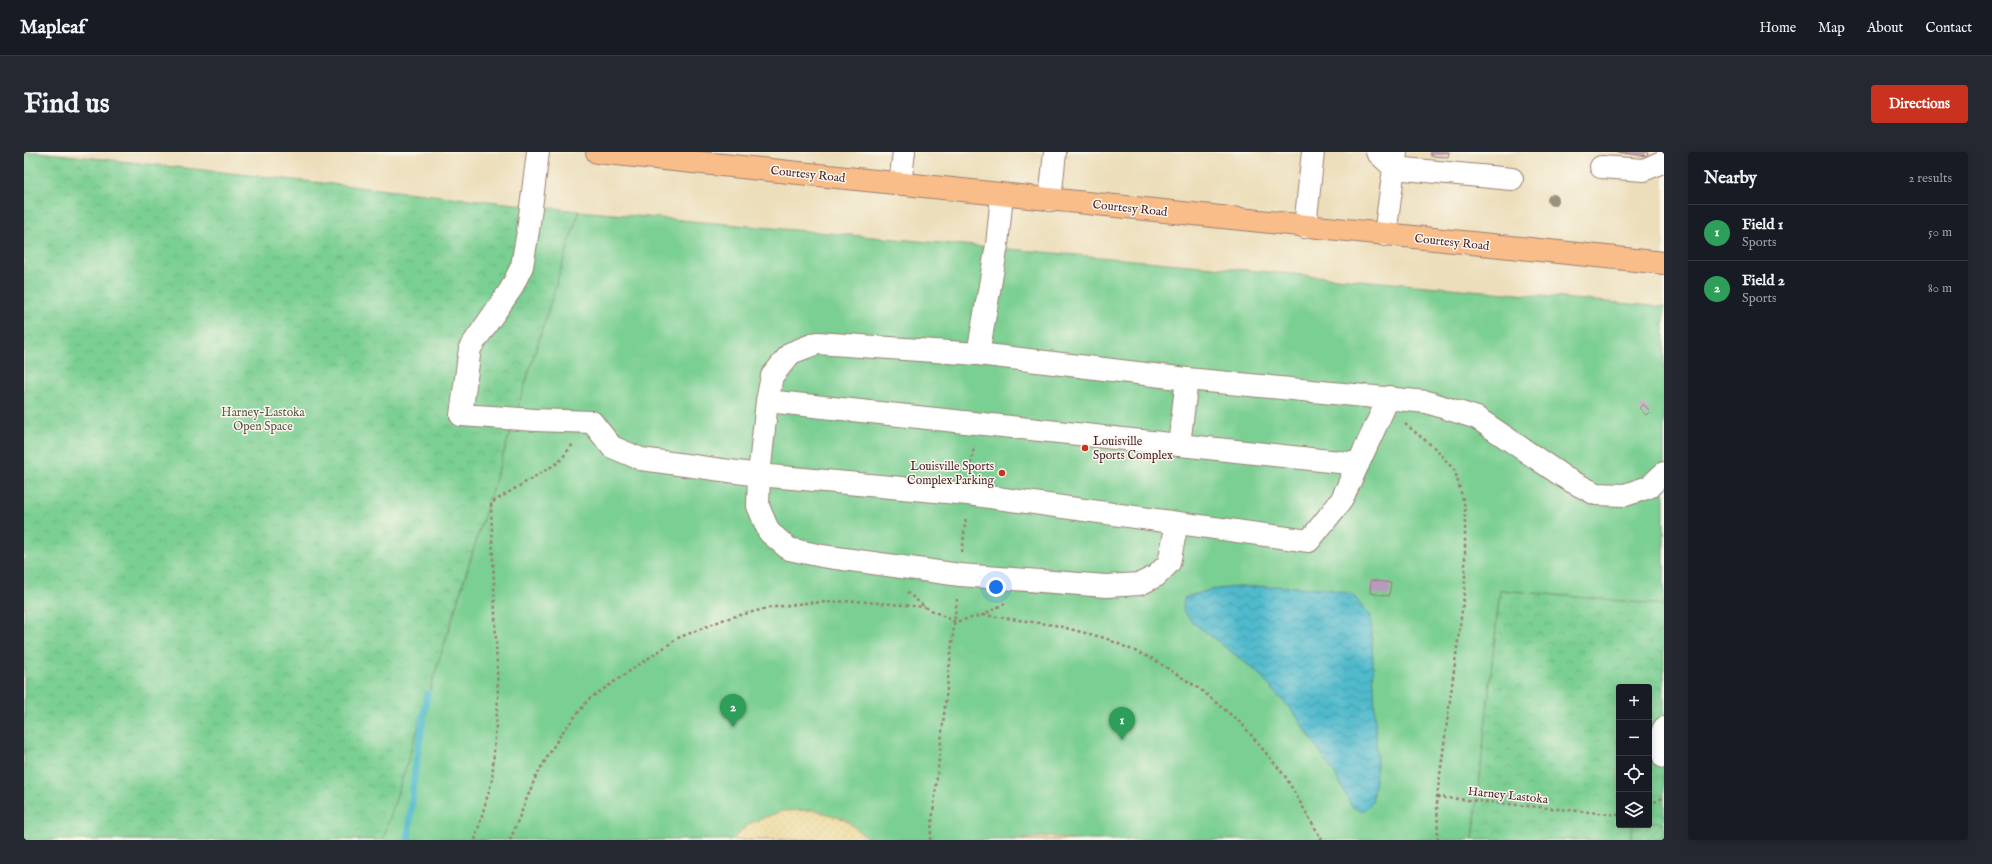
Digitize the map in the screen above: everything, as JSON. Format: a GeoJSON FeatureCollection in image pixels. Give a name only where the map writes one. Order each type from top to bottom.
{"type":"FeatureCollection","features":[{"type":"Feature","properties":{"kind":"main road","name":"Courtesy Road"},"geometry":{"type":"LineString","coordinates":[[597,152],[1385,236],[1664,263]]}},
{"type":"Feature","properties":{"kind":"street"},"geometry":{"type":"LineString","coordinates":[[538,152],[522,266],[511,289],[470,348],[461,415],[592,422],[612,447],[641,459],[759,475],[968,494],[1309,541],[1341,501],[1389,397]]}},
{"type":"Feature","properties":{"kind":"street"},"geometry":{"type":"LineString","coordinates":[[900,184],[904,152]]}},
{"type":"Feature","properties":{"kind":"street"},"geometry":{"type":"LineString","coordinates":[[1050,200],[1055,152]]}},
{"type":"Feature","properties":{"kind":"street"},"geometry":{"type":"LineString","coordinates":[[1305,227],[1313,152]]}},
{"type":"Feature","properties":{"kind":"street"},"geometry":{"type":"LineString","coordinates":[[1377,152],[1395,160],[1512,179]]}},
{"type":"Feature","properties":{"kind":"street"},"geometry":{"type":"LineString","coordinates":[[1385,236],[1395,160]]}},
{"type":"Feature","properties":{"kind":"street"},"geometry":{"type":"LineString","coordinates":[[1601,167],[1644,170],[1664,160]]}},
{"type":"Feature","properties":{"kind":"street"},"geometry":{"type":"LineString","coordinates":[[978,354],[997,245],[1002,195]]}},
{"type":"Feature","properties":{"kind":"street"},"geometry":{"type":"LineString","coordinates":[[1177,523],[1169,563],[1156,576],[1140,584],[1106,586],[960,574],[822,556],[789,549],[769,532],[758,506],[759,475],[767,401],[772,376],[791,353],[817,343],[978,354],[1187,379],[1389,397],[1427,402],[1477,418],[1567,479],[1596,494],[1625,494],[1650,487],[1664,473]]}},
{"type":"Feature","properties":{"kind":"street"},"geometry":{"type":"LineString","coordinates":[[1179,445],[1187,379]]}},
{"type":"Feature","properties":{"kind":"street"},"geometry":{"type":"LineString","coordinates":[[767,401],[1358,464]]}},
{"type":"Feature","properties":{"kind":"street"},"geometry":{"type":"LineString","coordinates":[[1664,728],[1659,740],[1664,757]]}},
{"type":"Feature","properties":{"kind":"path"},"geometry":{"type":"LineString","coordinates":[[1379,418],[1402,421],[1436,449],[1455,471],[1465,507],[1465,588],[1462,620],[1437,797],[1438,840]]}},
{"type":"Feature","properties":{"kind":"path"},"geometry":{"type":"LineString","coordinates":[[475,840],[492,780],[498,697],[491,503],[559,462],[592,422]]}},
{"type":"Feature","properties":{"kind":"path"},"geometry":{"type":"LineString","coordinates":[[930,840],[977,423]]}},
{"type":"Feature","properties":{"kind":"path"},"geometry":{"type":"LineString","coordinates":[[510,840],[536,776],[561,734],[589,699],[678,638],[726,619],[768,608],[805,603],[854,602],[924,607]]}},
{"type":"Feature","properties":{"kind":"path"},"geometry":{"type":"LineString","coordinates":[[983,615],[1054,625],[1105,638],[1153,659],[1200,689],[1242,724],[1285,776],[1322,840]]}},
{"type":"Feature","properties":{"kind":"path","name":"Harney Lastoka"},"geometry":{"type":"LineString","coordinates":[[1437,797],[1616,815]]}},
{"type":"Feature","properties":{"kind":"path"},"geometry":{"type":"LineString","coordinates":[[1652,803],[1664,797]]}},
{"type":"Feature","properties":{"kind":"green space","name":"Harney-Lastoka Open Space"},"geometry":{"type":"Polygon","coordinates":[[[24,152],[38,152],[579,211],[383,840],[24,840],[24,152]]]}},
{"type":"Feature","properties":{"kind":"green space","name":"Louisville Sports Complex"},"geometry":{"type":"Polygon","coordinates":[[[579,211],[1664,307],[1664,605],[1500,590],[1473,840],[383,840],[579,211]]]}},
{"type":"Feature","properties":{"kind":"green space"},"geometry":{"type":"Polygon","coordinates":[[[1500,590],[1664,605],[1664,840],[1473,840],[1500,590]]]}},
{"type":"Feature","properties":{"kind":"green space"},"geometry":{"type":"Polygon","coordinates":[[[1652,821],[1664,823],[1664,840],[1631,840],[1633,828],[1652,828],[1652,821]]]}},
{"type":"Feature","properties":{"kind":"sand"},"geometry":{"type":"Polygon","coordinates":[[[815,810],[846,820],[870,840],[731,840],[751,823],[782,811],[815,810]]]}},
{"type":"Feature","properties":{"kind":"sand"},"geometry":{"type":"Polygon","coordinates":[[[1050,836],[1071,840],[1015,840],[1020,839],[1050,836]]]}},
{"type":"Feature","properties":{"kind":"water"},"geometry":{"type":"Polygon","coordinates":[[[1273,586],[1322,588],[1352,594],[1371,616],[1377,765],[1372,802],[1363,811],[1352,807],[1336,776],[1295,714],[1255,670],[1191,621],[1183,610],[1184,598],[1206,591],[1239,587],[1273,586]]]}},
{"type":"Feature","properties":{"kind":"building"},"geometry":{"type":"Polygon","coordinates":[[[1431,152],[1449,152],[1448,157],[1431,156],[1431,152]]]}},
{"type":"Feature","properties":{"kind":"building"},"geometry":{"type":"Polygon","coordinates":[[[1616,152],[1648,152],[1647,156],[1616,152]]]}},
{"type":"Feature","properties":{"kind":"building"},"geometry":{"type":"Polygon","coordinates":[[[1643,404],[1650,411],[1646,415],[1639,408],[1643,404]]]}},
{"type":"Feature","properties":{"kind":"building"},"geometry":{"type":"Polygon","coordinates":[[[1371,580],[1391,583],[1389,596],[1370,593],[1371,580]]]}},
{"type":"Feature","properties":{"kind":"waterway"},"geometry":{"type":"LineString","coordinates":[[408,840],[415,769],[427,694]]}},
{"type":"Feature","properties":{"kind":"place","name":"Louisville Sports Complex"},"geometry":{"type":"Point","coordinates":[1085,448]}},
{"type":"Feature","properties":{"kind":"place","name":"Louisville Sports Complex Parking"},"geometry":{"type":"Point","coordinates":[1002,473]}},
{"type":"Feature","properties":{"kind":"place","name":"Field 2"},"geometry":{"type":"Point","coordinates":[733,727]}},
{"type":"Feature","properties":{"kind":"place","name":"Field 1"},"geometry":{"type":"Point","coordinates":[1122,740]}}]}
